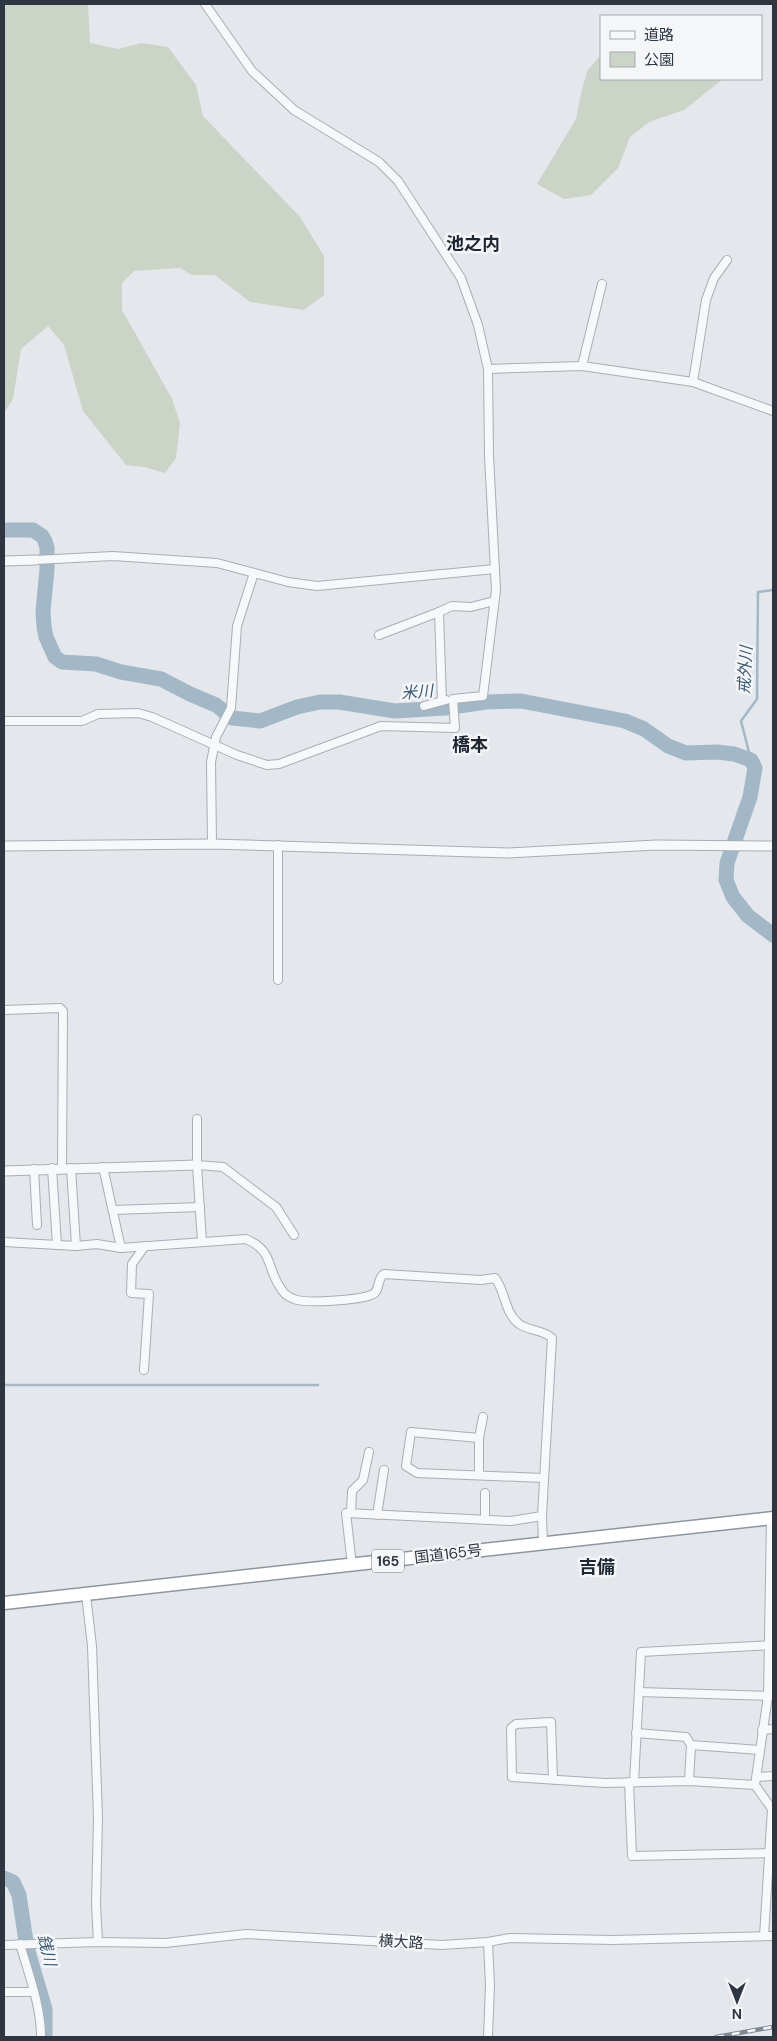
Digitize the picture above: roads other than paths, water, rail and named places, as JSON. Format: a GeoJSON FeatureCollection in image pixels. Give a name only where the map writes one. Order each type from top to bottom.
{"type":"FeatureCollection","features":[{"type":"Feature","properties":{"kind":"highway","name":"国道165号"},"geometry":{"type":"LineString","coordinates":[[4,1603],[772,1518]]}},
{"type":"Feature","properties":{"kind":"street"},"geometry":{"type":"LineString","coordinates":[[205,4],[252,71],[294,110],[379,162],[398,181],[461,278],[478,325],[488,369],[489,456],[496,590],[484,696],[453,699],[424,706]]}},
{"type":"Feature","properties":{"kind":"street"},"geometry":{"type":"LineString","coordinates":[[693,382],[706,300],[714,278],[727,260]]}},
{"type":"Feature","properties":{"kind":"street"},"geometry":{"type":"LineString","coordinates":[[582,366],[602,284]]}},
{"type":"Feature","properties":{"kind":"street"},"geometry":{"type":"LineString","coordinates":[[488,369],[582,366],[693,382],[773,411]]}},
{"type":"Feature","properties":{"kind":"street"},"geometry":{"type":"LineString","coordinates":[[4,561],[113,556],[216,563],[288,582],[317,586],[495,570]]}},
{"type":"Feature","properties":{"kind":"street"},"geometry":{"type":"LineString","coordinates":[[212,844],[211,762],[214,745],[231,708],[237,626],[254,573]]}},
{"type":"Feature","properties":{"kind":"street"},"geometry":{"type":"LineString","coordinates":[[379,635],[452,606],[471,607],[494,601]]}},
{"type":"Feature","properties":{"kind":"street"},"geometry":{"type":"LineString","coordinates":[[439,612],[442,701]]}},
{"type":"Feature","properties":{"kind":"street"},"geometry":{"type":"LineString","coordinates":[[4,721],[82,720],[98,714],[138,713],[152,717],[214,745],[267,765],[279,764],[381,726],[456,728],[453,699]]}},
{"type":"Feature","properties":{"kind":"street"},"geometry":{"type":"LineString","coordinates":[[4,846],[212,844],[499,853],[656,845],[773,846]]}},
{"type":"Feature","properties":{"kind":"street"},"geometry":{"type":"LineString","coordinates":[[278,845],[278,980]]}},
{"type":"Feature","properties":{"kind":"street"},"geometry":{"type":"LineString","coordinates":[[4,1010],[60,1008],[63,1011],[67,1168],[76,1246]]}},
{"type":"Feature","properties":{"kind":"street"},"geometry":{"type":"LineString","coordinates":[[197,1120],[197,1165],[202,1242]]}},
{"type":"Feature","properties":{"kind":"street"},"geometry":{"type":"LineString","coordinates":[[4,1170],[197,1165],[223,1167],[276,1207],[294,1235]]}},
{"type":"Feature","properties":{"kind":"street"},"geometry":{"type":"LineString","coordinates":[[103,1167],[121,1248]]}},
{"type":"Feature","properties":{"kind":"street"},"geometry":{"type":"LineString","coordinates":[[52,1168],[57,1245]]}},
{"type":"Feature","properties":{"kind":"street"},"geometry":{"type":"LineString","coordinates":[[34,1169],[37,1225]]}},
{"type":"Feature","properties":{"kind":"street"},"geometry":{"type":"LineString","coordinates":[[113,1210],[200,1208]]}},
{"type":"Feature","properties":{"kind":"street"},"geometry":{"type":"LineString","coordinates":[[4,1242],[76,1246],[97,1244],[121,1248],[246,1239],[258,1245],[269,1258],[280,1289],[297,1300],[333,1300],[371,1295],[378,1289],[380,1277],[384,1274],[481,1280],[495,1278],[499,1283],[508,1311],[518,1323],[529,1330],[548,1334],[552,1338],[543,1478],[543,1543]]}},
{"type":"Feature","properties":{"kind":"street"},"geometry":{"type":"LineString","coordinates":[[144,1370],[149,1294],[131,1293],[132,1264],[145,1246]]}},
{"type":"Feature","properties":{"kind":"street"},"geometry":{"type":"LineString","coordinates":[[480,1474],[480,1438],[483,1417]]}},
{"type":"Feature","properties":{"kind":"street"},"geometry":{"type":"LineString","coordinates":[[480,1438],[411,1432],[406,1466],[418,1473],[543,1478]]}},
{"type":"Feature","properties":{"kind":"street"},"geometry":{"type":"LineString","coordinates":[[351,1513],[352,1491],[364,1480],[369,1452]]}},
{"type":"Feature","properties":{"kind":"street"},"geometry":{"type":"LineString","coordinates":[[377,1514],[384,1470]]}},
{"type":"Feature","properties":{"kind":"street"},"geometry":{"type":"LineString","coordinates":[[485,1493],[485,1520]]}},
{"type":"Feature","properties":{"kind":"street"},"geometry":{"type":"LineString","coordinates":[[352,1565],[346,1513],[511,1521],[542,1516]]}},
{"type":"Feature","properties":{"kind":"street"},"geometry":{"type":"LineString","coordinates":[[764,1936],[771,1853],[772,1808],[756,1781],[762,1730],[771,1696],[772,1518]]}},
{"type":"Feature","properties":{"kind":"street"},"geometry":{"type":"LineString","coordinates":[[86,1595],[92,1646],[98,1818],[96,1904],[98,1942]]}},
{"type":"Feature","properties":{"kind":"street"},"geometry":{"type":"LineString","coordinates":[[771,1645],[641,1652],[631,1782],[632,1856],[771,1853]]}},
{"type":"Feature","properties":{"kind":"street"},"geometry":{"type":"LineString","coordinates":[[639,1692],[771,1696]]}},
{"type":"Feature","properties":{"kind":"street"},"geometry":{"type":"LineString","coordinates":[[553,1780],[551,1722],[516,1724],[511,1728],[512,1777],[553,1780],[605,1783],[756,1781],[773,1776]]}},
{"type":"Feature","properties":{"kind":"street"},"geometry":{"type":"LineString","coordinates":[[762,1730],[773,1729]]}},
{"type":"Feature","properties":{"kind":"street"},"geometry":{"type":"LineString","coordinates":[[636,1733],[686,1736],[691,1744],[689,1781]]}},
{"type":"Feature","properties":{"kind":"street"},"geometry":{"type":"LineString","coordinates":[[691,1744],[760,1750]]}},
{"type":"Feature","properties":{"kind":"street","name":"横大路"},"geometry":{"type":"LineString","coordinates":[[4,1945],[98,1942],[165,1943],[246,1934],[442,1945],[488,1942],[510,1938],[613,1940],[773,1936]]}},
{"type":"Feature","properties":{"kind":"street"},"geometry":{"type":"LineString","coordinates":[[488,1942],[490,1985],[488,2037]]}},
{"type":"Feature","properties":{"kind":"street"},"geometry":{"type":"LineString","coordinates":[[25,1944],[41,2024],[41,2037]]}},
{"type":"Feature","properties":{"kind":"street"},"geometry":{"type":"LineString","coordinates":[[4,1992],[34,1992]]}},
{"type":"Feature","properties":{"kind":"waterway","name":"米川"},"geometry":{"type":"LineString","coordinates":[[4,530],[33,530],[42,536],[45,541],[47,569],[43,611],[44,627],[46,637],[55,657],[62,662],[96,664],[121,672],[161,679],[216,705],[232,718],[260,721],[297,707],[320,702],[339,702],[395,711],[445,708],[486,702],[521,701],[625,721],[644,729],[668,746],[686,753],[717,752],[734,754],[751,760],[755,768],[750,797],[727,863],[726,880],[733,897],[748,916],[773,935]]}},
{"type":"Feature","properties":{"kind":"waterway","name":"戒外川"},"geometry":{"type":"LineString","coordinates":[[751,760],[741,721],[757,699],[758,592],[773,590]]}},
{"type":"Feature","properties":{"kind":"waterway"},"geometry":{"type":"LineString","coordinates":[[4,1385],[318,1385]]}},
{"type":"Feature","properties":{"kind":"waterway","name":"銭川"},"geometry":{"type":"LineString","coordinates":[[4,1878],[13,1882],[19,1895],[27,1948],[45,2009],[45,2037]]}},
{"type":"Feature","properties":{"kind":"railway"},"geometry":{"type":"LineString","coordinates":[[716,2037],[773,2027]]}},
{"type":"Feature","properties":{"kind":"district","name":"池之内"},"geometry":{"type":"Point","coordinates":[473,244]}},
{"type":"Feature","properties":{"kind":"district","name":"橋本"},"geometry":{"type":"Point","coordinates":[470,745]}},
{"type":"Feature","properties":{"kind":"district","name":"吉備"},"geometry":{"type":"Point","coordinates":[597,1567]}}]}
